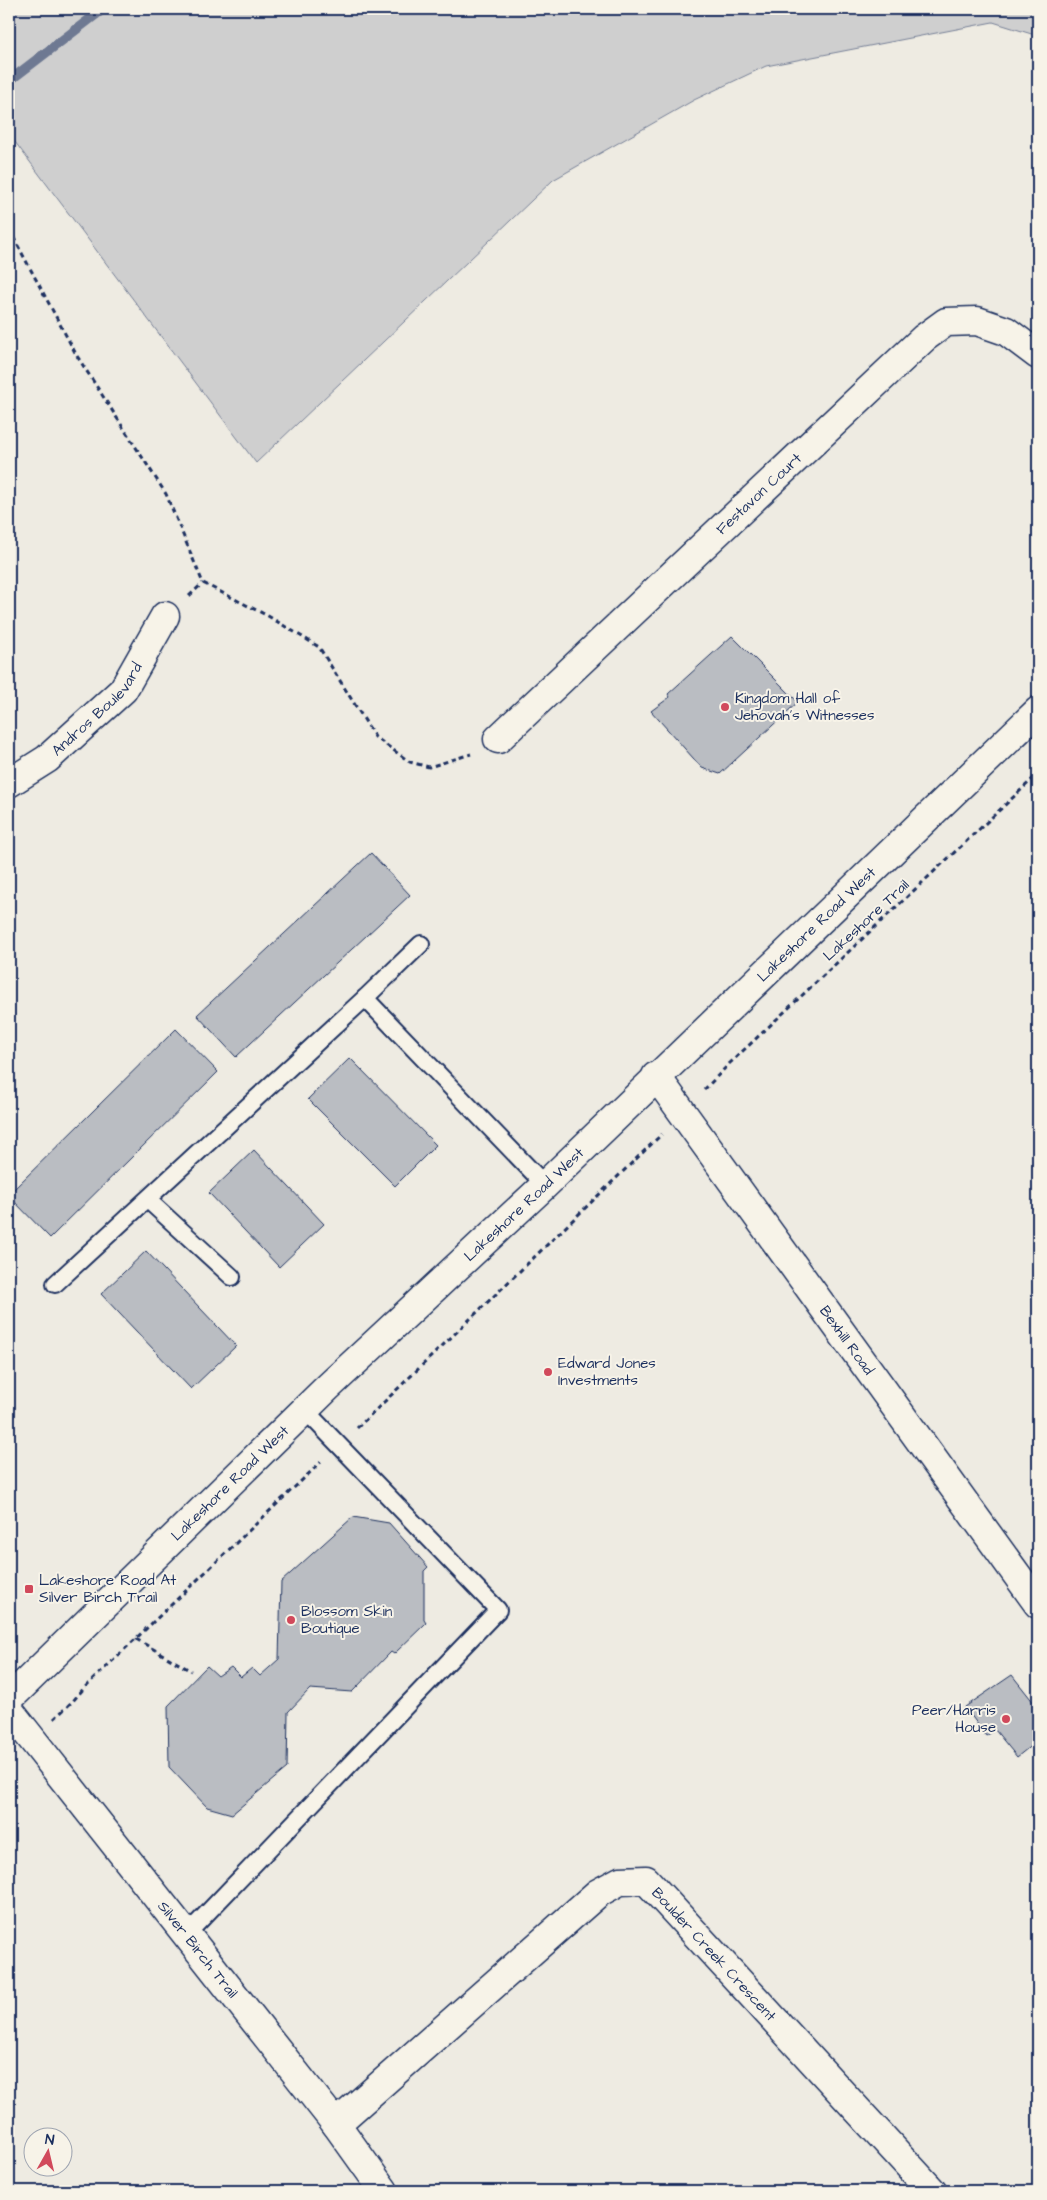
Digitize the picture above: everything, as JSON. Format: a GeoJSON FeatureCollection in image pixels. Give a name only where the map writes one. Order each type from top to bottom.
{"type":"FeatureCollection","features":[{"type":"Feature","properties":{"kind":"street","name":"Festavon Court"},"geometry":{"type":"LineString","coordinates":[[498,740],[924,338],[946,322],[977,322],[1006,331],[1038,355]]}},
{"type":"Feature","properties":{"kind":"street","name":"Andros Boulevard"},"geometry":{"type":"LineString","coordinates":[[9,783],[47,759],[123,690],[165,616]]}},
{"type":"Feature","properties":{"kind":"street","name":"Lakeshore Road West"},"geometry":{"type":"LineString","coordinates":[[9,1699],[305,1410],[824,919],[1038,711]]}},
{"type":"Feature","properties":{"kind":"street","name":"Bexhill Road"},"geometry":{"type":"LineString","coordinates":[[656,1076],[1038,1604]]}},
{"type":"Feature","properties":{"kind":"street","name":"Silver Birch Trail"},"geometry":{"type":"LineString","coordinates":[[9,1710],[336,2124],[384,2191]]}},
{"type":"Feature","properties":{"kind":"street","name":"Boulder Creek Crescent"},"geometry":{"type":"LineString","coordinates":[[336,2124],[598,1893],[620,1881],[646,1880],[932,2191]]}},
{"type":"Feature","properties":{"kind":"lane"},"geometry":{"type":"LineString","coordinates":[[55,1284],[365,998],[420,944]]}},
{"type":"Feature","properties":{"kind":"lane"},"geometry":{"type":"LineString","coordinates":[[365,998],[545,1185]]}},
{"type":"Feature","properties":{"kind":"lane"},"geometry":{"type":"LineString","coordinates":[[148,1200],[232,1277]]}},
{"type":"Feature","properties":{"kind":"lane"},"geometry":{"type":"LineString","coordinates":[[186,1935],[498,1610],[305,1410]]}},
{"type":"Feature","properties":{"kind":"path"},"geometry":{"type":"LineString","coordinates":[[9,229],[77,356],[166,494],[203,583],[268,616],[318,647],[375,737],[410,762],[429,767],[477,753],[498,740]]}},
{"type":"Feature","properties":{"kind":"path","name":"Lakeshore Trail"},"geometry":{"type":"LineString","coordinates":[[710,1084],[730,1063],[1038,774]]}},
{"type":"Feature","properties":{"kind":"path"},"geometry":{"type":"LineString","coordinates":[[136,1639],[190,1671]]}},
{"type":"Feature","properties":{"kind":"shaded area"},"geometry":{"type":"Polygon","coordinates":[[[9,9],[1038,9],[1038,36],[993,22],[766,66],[694,100],[553,180],[256,463],[9,134],[9,9]]]}},
{"type":"Feature","properties":{"kind":"building","name":"Kingdom Hall of Jehovah's Witnesses"},"geometry":{"type":"Polygon","coordinates":[[[732,636],[798,702],[720,774],[702,768],[651,711],[670,697],[668,694],[732,636]]]}},
{"type":"Feature","properties":{"kind":"building"},"geometry":{"type":"Polygon","coordinates":[[[371,853],[410,895],[236,1057],[197,1015],[371,853]]]}},
{"type":"Feature","properties":{"kind":"building"},"geometry":{"type":"Polygon","coordinates":[[[176,1029],[218,1072],[50,1238],[9,1194],[176,1029]]]}},
{"type":"Feature","properties":{"kind":"building"},"geometry":{"type":"Polygon","coordinates":[[[350,1058],[436,1145],[395,1186],[308,1099],[350,1058]]]}},
{"type":"Feature","properties":{"kind":"building"},"geometry":{"type":"Polygon","coordinates":[[[254,1150],[324,1224],[279,1267],[209,1193],[254,1150]]]}},
{"type":"Feature","properties":{"kind":"building"},"geometry":{"type":"Polygon","coordinates":[[[146,1251],[236,1346],[191,1389],[101,1294],[146,1251]]]}},
{"type":"Feature","properties":{"kind":"building"},"geometry":{"type":"Polygon","coordinates":[[[353,1517],[389,1523],[428,1567],[424,1571],[424,1620],[426,1623],[394,1654],[391,1652],[352,1692],[310,1689],[288,1712],[287,1768],[232,1814],[207,1807],[169,1767],[168,1706],[207,1666],[218,1676],[231,1667],[241,1677],[252,1668],[260,1676],[279,1659],[281,1582],[353,1517]]]}},
{"type":"Feature","properties":{"kind":"building","name":"Peer/Harris House"},"geometry":{"type":"Polygon","coordinates":[[[1012,1675],[1038,1708],[1038,1740],[1017,1757],[995,1730],[986,1736],[965,1707],[1012,1675]]]}},
{"type":"Feature","properties":{"kind":"waterway"},"geometry":{"type":"LineString","coordinates":[[9,81],[103,9]]}},
{"type":"Feature","properties":{"kind":"place","name":"Kingdom Hall of Jehovah's Witnesses"},"geometry":{"type":"Point","coordinates":[725,707]}},
{"type":"Feature","properties":{"kind":"place","name":"Edward Jones Investments"},"geometry":{"type":"Point","coordinates":[548,1372]}},
{"type":"Feature","properties":{"kind":"place","name":"Lakeshore Road At Silver Birch Trail"},"geometry":{"type":"Point","coordinates":[29,1589]}},
{"type":"Feature","properties":{"kind":"place","name":"Blossom Skin Boutique"},"geometry":{"type":"Point","coordinates":[291,1620]}},
{"type":"Feature","properties":{"kind":"place","name":"Peer/Harris House"},"geometry":{"type":"Point","coordinates":[1006,1719]}}]}
